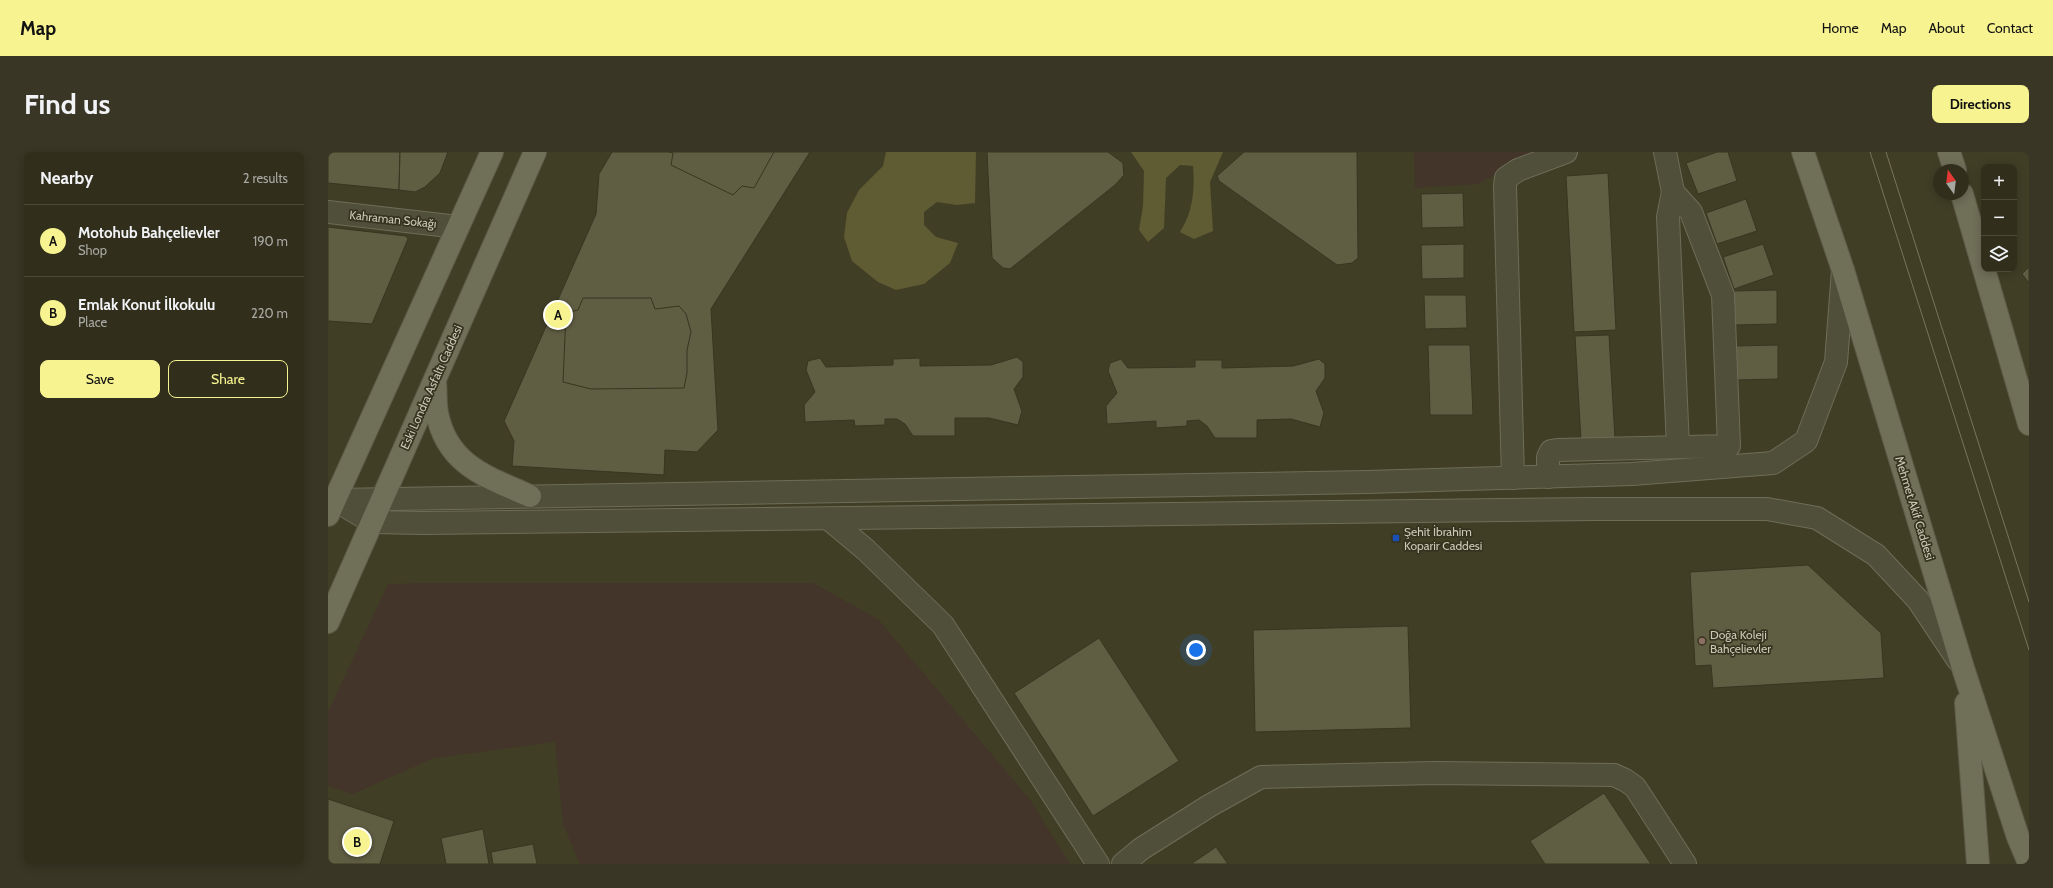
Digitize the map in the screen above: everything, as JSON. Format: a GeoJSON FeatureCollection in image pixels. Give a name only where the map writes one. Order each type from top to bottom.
{"type":"FeatureCollection","features":[{"type":"Feature","properties":{"kind":"main road"},"geometry":{"type":"LineString","coordinates":[[330,506],[492,152]]}},
{"type":"Feature","properties":{"kind":"main road","name":"Eski Londra Asfaltı Caddesi"},"geometry":{"type":"LineString","coordinates":[[328,622],[535,152]]}},
{"type":"Feature","properties":{"kind":"main road","name":"Mehmet Akif Caddesi"},"geometry":{"type":"LineString","coordinates":[[1803,152],[1843,270],[1963,668],[2018,837],[2029,863]]}},
{"type":"Feature","properties":{"kind":"main road"},"geometry":{"type":"LineString","coordinates":[[1964,200],[2023,380],[2029,424]]}},
{"type":"Feature","properties":{"kind":"main road"},"geometry":{"type":"LineString","coordinates":[[435,378],[439,418],[444,437],[458,458],[486,477],[530,496]]}},
{"type":"Feature","properties":{"kind":"main road"},"geometry":{"type":"LineString","coordinates":[[1963,668],[1978,864]]}},
{"type":"Feature","properties":{"kind":"street"},"geometry":{"type":"LineString","coordinates":[[1512,478],[1506,178],[1518,170],[1566,152]]}},
{"type":"Feature","properties":{"kind":"street"},"geometry":{"type":"LineString","coordinates":[[1665,152],[1672,192],[1668,217],[1678,447]]}},
{"type":"Feature","properties":{"kind":"street"},"geometry":{"type":"LineString","coordinates":[[1548,477],[1548,457],[1551,451],[1729,446],[1723,295],[1691,212],[1672,192]]}},
{"type":"Feature","properties":{"kind":"street","name":"Kahraman Sokağı"},"geometry":{"type":"LineString","coordinates":[[328,212],[458,227]]}},
{"type":"Feature","properties":{"kind":"street"},"geometry":{"type":"LineString","coordinates":[[330,506],[381,499],[1367,482],[1548,477],[1632,474],[1773,463],[1806,441],[1836,362],[1843,270]]}},
{"type":"Feature","properties":{"kind":"street"},"geometry":{"type":"LineString","coordinates":[[330,506],[372,522],[424,523],[1593,509],[1766,509],[1817,518],[1876,555],[1918,600],[1963,668]]}},
{"type":"Feature","properties":{"kind":"street"},"geometry":{"type":"LineString","coordinates":[[829,519],[866,550],[943,625],[1098,864]]}},
{"type":"Feature","properties":{"kind":"street"},"geometry":{"type":"LineString","coordinates":[[1123,864],[1141,849],[1209,806],[1261,777],[1434,773],[1595,773],[1614,775],[1626,780],[1635,787],[1685,864]]}},
{"type":"Feature","properties":{"kind":"shaded area"},"geometry":{"type":"Polygon","coordinates":[[[886,152],[976,152],[975,203],[957,205],[937,202],[924,212],[924,225],[936,237],[958,243],[950,263],[924,284],[896,290],[878,282],[852,261],[844,237],[847,213],[859,190],[883,166],[886,152]]]}},
{"type":"Feature","properties":{"kind":"shaded area"},"geometry":{"type":"Polygon","coordinates":[[[1131,152],[1223,152],[1210,182],[1213,231],[1194,239],[1180,232],[1188,216],[1194,183],[1193,166],[1180,165],[1166,178],[1164,228],[1148,242],[1139,230],[1143,206],[1144,171],[1131,152]]]}},
{"type":"Feature","properties":{"kind":"shaded area"},"geometry":{"type":"Polygon","coordinates":[[[1414,152],[1537,152],[1478,184],[1415,188],[1414,152]]]}},
{"type":"Feature","properties":{"kind":"shaded area"},"geometry":{"type":"Polygon","coordinates":[[[813,583],[878,619],[1031,801],[1070,864],[580,864],[563,824],[555,742],[434,758],[353,794],[328,786],[328,712],[388,584],[813,583]]]}},
{"type":"Feature","properties":{"kind":"building"},"geometry":{"type":"Polygon","coordinates":[[[328,152],[400,152],[399,190],[328,183],[328,152]]]}},
{"type":"Feature","properties":{"kind":"building"},"geometry":{"type":"Polygon","coordinates":[[[400,152],[448,152],[440,173],[425,187],[415,192],[399,190],[400,152]]]}},
{"type":"Feature","properties":{"kind":"building"},"geometry":{"type":"Polygon","coordinates":[[[612,152],[810,152],[711,309],[718,430],[697,452],[665,450],[664,475],[512,466],[514,441],[504,421],[596,214],[599,174],[612,152]]]}},
{"type":"Feature","properties":{"kind":"building"},"geometry":{"type":"Polygon","coordinates":[[[669,152],[774,152],[754,188],[742,186],[733,195],[671,165],[673,153],[669,152]]]}},
{"type":"Feature","properties":{"kind":"building"},"geometry":{"type":"Polygon","coordinates":[[[987,152],[1108,152],[1123,163],[1124,175],[1115,185],[1010,269],[1003,268],[992,258],[987,152]]]}},
{"type":"Feature","properties":{"kind":"building"},"geometry":{"type":"Polygon","coordinates":[[[1244,152],[1357,152],[1358,258],[1352,263],[1337,265],[1219,181],[1217,176],[1244,152]]]}},
{"type":"Feature","properties":{"kind":"building"},"geometry":{"type":"Polygon","coordinates":[[[1717,152],[1728,152],[1737,181],[1698,194],[1686,163],[1717,152]]]}},
{"type":"Feature","properties":{"kind":"building"},"geometry":{"type":"Polygon","coordinates":[[[1608,173],[1616,330],[1574,332],[1566,176],[1608,173]]]}},
{"type":"Feature","properties":{"kind":"building"},"geometry":{"type":"Polygon","coordinates":[[[1463,193],[1464,227],[1422,228],[1421,194],[1463,193]]]}},
{"type":"Feature","properties":{"kind":"building"},"geometry":{"type":"Polygon","coordinates":[[[1746,199],[1757,231],[1717,244],[1706,213],[1746,199]]]}},
{"type":"Feature","properties":{"kind":"building"},"geometry":{"type":"Polygon","coordinates":[[[328,227],[406,236],[408,239],[372,324],[328,321],[328,227]]]}},
{"type":"Feature","properties":{"kind":"building"},"geometry":{"type":"Polygon","coordinates":[[[1464,244],[1464,278],[1422,279],[1421,245],[1464,244]]]}},
{"type":"Feature","properties":{"kind":"building"},"geometry":{"type":"Polygon","coordinates":[[[1763,244],[1774,275],[1734,289],[1723,257],[1763,244]]]}},
{"type":"Feature","properties":{"kind":"building"},"geometry":{"type":"Polygon","coordinates":[[[2029,267],[2029,283],[2022,274],[2029,267]]]}},
{"type":"Feature","properties":{"kind":"building"},"geometry":{"type":"Polygon","coordinates":[[[1777,290],[1777,324],[1735,325],[1734,291],[1777,290]]]}},
{"type":"Feature","properties":{"kind":"building"},"geometry":{"type":"Polygon","coordinates":[[[1424,295],[1466,295],[1467,328],[1425,329],[1424,295]]]}},
{"type":"Feature","properties":{"kind":"building"},"geometry":{"type":"Polygon","coordinates":[[[583,298],[651,298],[655,309],[679,306],[686,314],[691,332],[687,350],[687,373],[684,388],[591,389],[563,382],[566,313],[578,310],[583,298]]]}},
{"type":"Feature","properties":{"kind":"building"},"geometry":{"type":"Polygon","coordinates":[[[1609,335],[1615,439],[1581,441],[1575,336],[1609,335]]]}},
{"type":"Feature","properties":{"kind":"building"},"geometry":{"type":"Polygon","coordinates":[[[1428,345],[1470,345],[1473,415],[1430,415],[1428,345]]]}},
{"type":"Feature","properties":{"kind":"building"},"geometry":{"type":"Polygon","coordinates":[[[1778,345],[1778,379],[1736,380],[1736,346],[1778,345]]]}},
{"type":"Feature","properties":{"kind":"building"},"geometry":{"type":"Polygon","coordinates":[[[1017,357],[1023,362],[1023,377],[1014,389],[1022,411],[1018,425],[989,418],[955,418],[955,436],[913,436],[905,424],[897,419],[885,419],[885,425],[855,426],[854,420],[805,422],[804,405],[815,392],[806,370],[808,361],[820,358],[826,367],[893,365],[893,359],[920,358],[920,366],[991,365],[1017,357]]]}},
{"type":"Feature","properties":{"kind":"building"},"geometry":{"type":"Polygon","coordinates":[[[1121,359],[1128,368],[1195,367],[1195,360],[1222,360],[1222,368],[1293,366],[1319,359],[1325,364],[1325,378],[1316,391],[1324,413],[1320,427],[1291,419],[1257,420],[1257,438],[1215,438],[1207,426],[1199,420],[1187,421],[1187,426],[1156,428],[1156,421],[1107,424],[1106,406],[1117,393],[1108,371],[1110,363],[1121,359]]]}},
{"type":"Feature","properties":{"kind":"building"},"geometry":{"type":"Polygon","coordinates":[[[1808,565],[1881,633],[1884,678],[1713,688],[1711,665],[1695,666],[1690,572],[1808,565]]]}},
{"type":"Feature","properties":{"kind":"building"},"geometry":{"type":"Polygon","coordinates":[[[1408,626],[1411,728],[1255,732],[1253,630],[1408,626]]]}},
{"type":"Feature","properties":{"kind":"building"},"geometry":{"type":"Polygon","coordinates":[[[1099,638],[1179,761],[1093,816],[1014,693],[1099,638]]]}},
{"type":"Feature","properties":{"kind":"building"},"geometry":{"type":"Polygon","coordinates":[[[1604,793],[1651,864],[1545,864],[1530,841],[1604,793]]]}},
{"type":"Feature","properties":{"kind":"building"},"geometry":{"type":"Polygon","coordinates":[[[328,799],[394,821],[380,864],[328,864],[328,799]]]}},
{"type":"Feature","properties":{"kind":"building"},"geometry":{"type":"Polygon","coordinates":[[[483,829],[489,864],[446,864],[441,838],[483,829]]]}},
{"type":"Feature","properties":{"kind":"building"},"geometry":{"type":"Polygon","coordinates":[[[533,844],[537,864],[493,864],[491,852],[533,844]]]}},
{"type":"Feature","properties":{"kind":"building"},"geometry":{"type":"Polygon","coordinates":[[[1216,847],[1228,864],[1191,864],[1216,847]]]}},
{"type":"Feature","properties":{"kind":"tram line"},"geometry":{"type":"LineString","coordinates":[[1870,152],[2029,650]]}},
{"type":"Feature","properties":{"kind":"tram line"},"geometry":{"type":"LineString","coordinates":[[1886,152],[2029,602]]}},
{"type":"Feature","properties":{"kind":"place","name":"Motohub Bahçelievler"},"geometry":{"type":"Point","coordinates":[558,315]}},
{"type":"Feature","properties":{"kind":"place","name":"Şehit İbrahim Koparir Caddesi"},"geometry":{"type":"Point","coordinates":[1396,538]}},
{"type":"Feature","properties":{"kind":"place","name":"Doğa Koleji Bahçelievler"},"geometry":{"type":"Point","coordinates":[1702,641]}},
{"type":"Feature","properties":{"kind":"place","name":"Emlak Konut İlkokulu"},"geometry":{"type":"Point","coordinates":[357,842]}}]}
